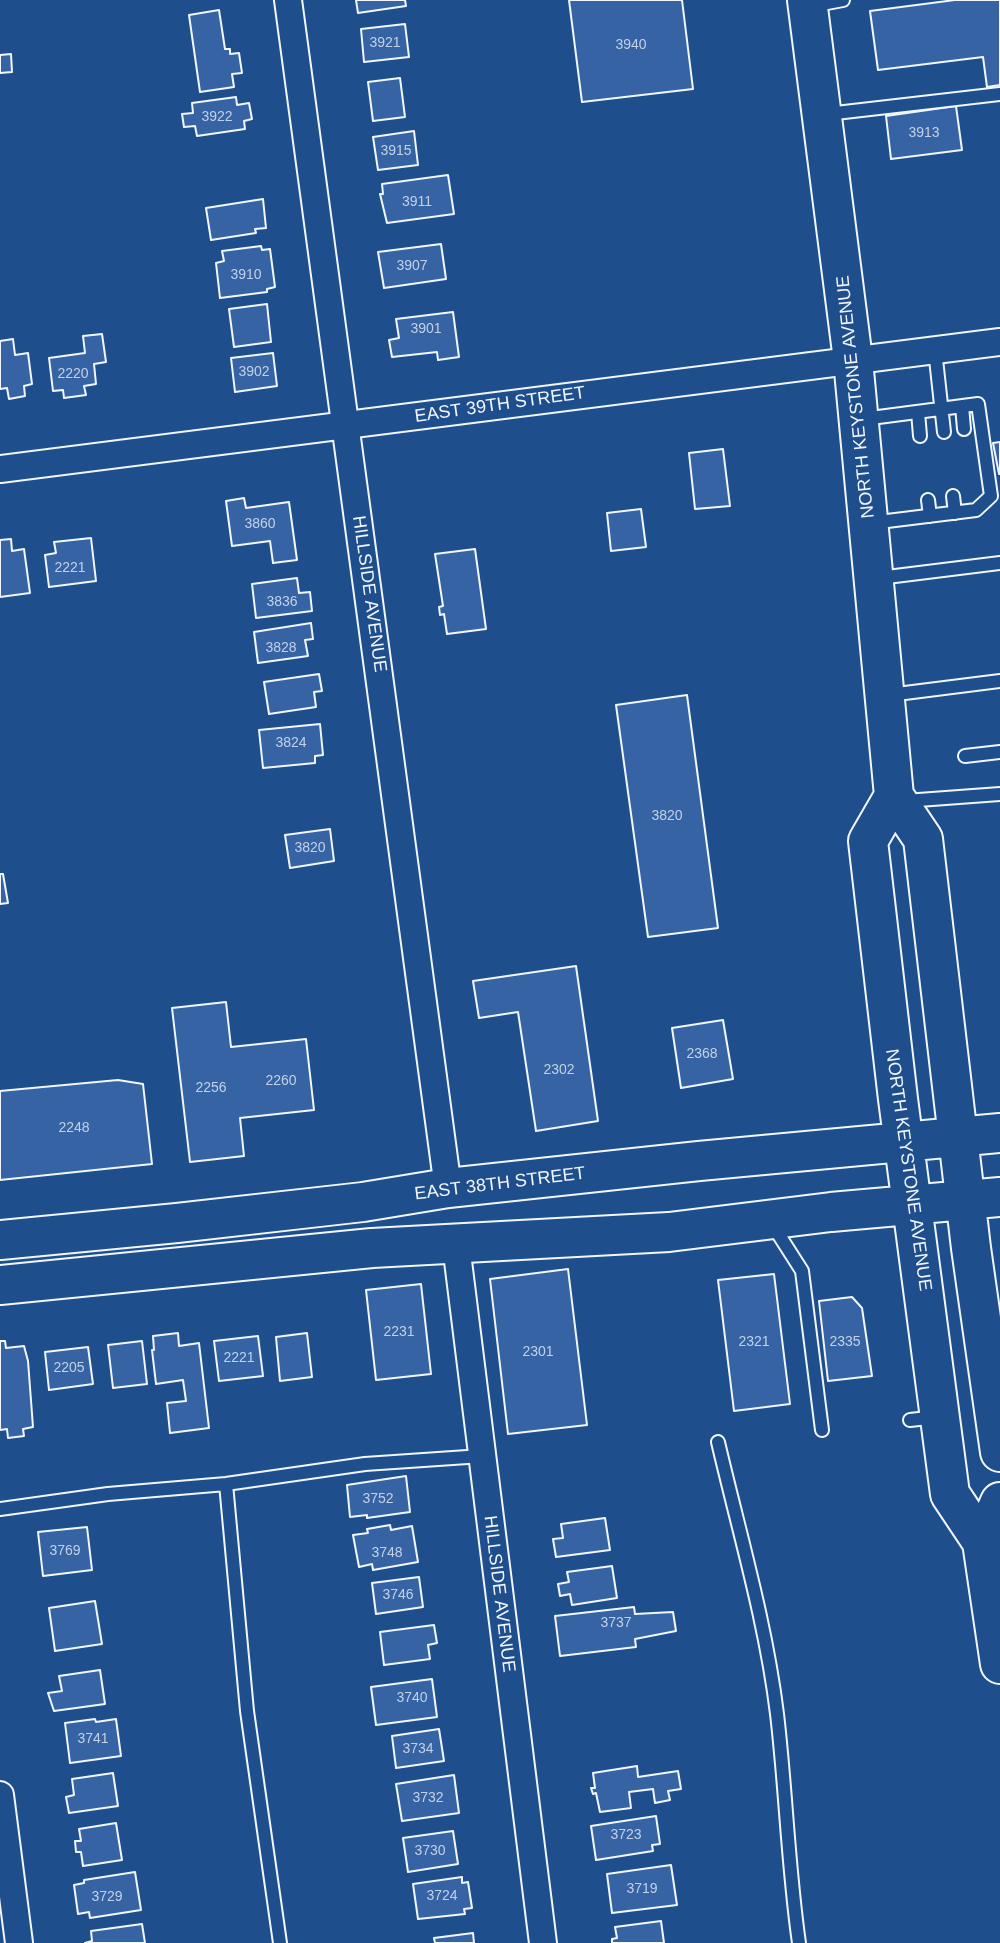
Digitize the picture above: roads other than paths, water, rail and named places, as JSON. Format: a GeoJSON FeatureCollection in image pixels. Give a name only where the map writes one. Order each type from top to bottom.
{"type":"FeatureCollection","features":[{"type":"Feature","properties":{"kind":"main road","name":"NORTH KEYSTONE AVENUE"},"geometry":{"type":"LineString","coordinates":[[819,2],[822,115],[853,360],[896,799],[923,839],[958,1137],[983,1198],[1000,1452]]}},
{"type":"Feature","properties":{"kind":"main road","name":"NORTH KEYSTONE AVENUE"},"geometry":{"type":"LineString","coordinates":[[896,799],[868,841],[913,1204],[925,1419],[950,1494],[982,1542],[995,1594],[1000,1664]]}},
{"type":"Feature","properties":{"kind":"main road","name":"EAST 38TH STREET"},"geometry":{"type":"LineString","coordinates":[[0,1241],[350,1203],[449,1188],[1000,1133]]}},
{"type":"Feature","properties":{"kind":"main road"},"geometry":{"type":"LineString","coordinates":[[0,1285],[372,1248],[456,1245],[502,1239],[669,1233],[983,1198]]}},
{"type":"Feature","properties":{"kind":"main road"},"geometry":{"type":"LineString","coordinates":[[982,1542],[1000,1502]]}},
{"type":"Feature","properties":{"kind":"street","name":"HILLSIDE AVENUE"},"geometry":{"type":"LineString","coordinates":[[288,0],[449,1188]]}},
{"type":"Feature","properties":{"kind":"street","name":"EAST 39TH STREET"},"geometry":{"type":"LineString","coordinates":[[0,469],[1000,342]]}},
{"type":"Feature","properties":{"kind":"street","name":"HILLSIDE AVENUE"},"geometry":{"type":"LineString","coordinates":[[456,1245],[543,1943]]}},
{"type":"Feature","properties":{"kind":"street"},"geometry":{"type":"LineString","coordinates":[[0,1796],[19,1943]]}},
{"type":"Feature","properties":{"kind":"lane"},"geometry":{"type":"LineString","coordinates":[[822,115],[1000,94]]}},
{"type":"Feature","properties":{"kind":"lane"},"geometry":{"type":"LineString","coordinates":[[935,350],[944,432]]}},
{"type":"Feature","properties":{"kind":"lane"},"geometry":{"type":"LineString","coordinates":[[859,420],[978,404],[991,496],[976,510],[869,523]]}},
{"type":"Feature","properties":{"kind":"lane"},"geometry":{"type":"LineString","coordinates":[[962,407],[964,429]]}},
{"type":"Feature","properties":{"kind":"lane"},"geometry":{"type":"LineString","coordinates":[[918,412],[920,436]]}},
{"type":"Feature","properties":{"kind":"lane"},"geometry":{"type":"LineString","coordinates":[[974,494],[976,510]]}},
{"type":"Feature","properties":{"kind":"lane"},"geometry":{"type":"LineString","coordinates":[[953,496],[955,513]]}},
{"type":"Feature","properties":{"kind":"lane"},"geometry":{"type":"LineString","coordinates":[[928,500],[930,516]]}},
{"type":"Feature","properties":{"kind":"lane"},"geometry":{"type":"LineString","coordinates":[[874,579],[1000,564]]}},
{"type":"Feature","properties":{"kind":"lane"},"geometry":{"type":"LineString","coordinates":[[885,696],[1000,681]]}},
{"type":"Feature","properties":{"kind":"lane"},"geometry":{"type":"LineString","coordinates":[[965,756],[1000,752]]}},
{"type":"Feature","properties":{"kind":"lane"},"geometry":{"type":"LineString","coordinates":[[896,799],[1000,794]]}},
{"type":"Feature","properties":{"kind":"lane"},"geometry":{"type":"LineString","coordinates":[[770,1221],[802,1271],[822,1430]]}},
{"type":"Feature","properties":{"kind":"lane"},"geometry":{"type":"LineString","coordinates":[[718,1442],[769,1667],[799,1943]]}},
{"type":"Feature","properties":{"kind":"lane"},"geometry":{"type":"LineString","coordinates":[[0,1509],[108,1494],[226,1484],[365,1464],[482,1456]]}},
{"type":"Feature","properties":{"kind":"lane"},"geometry":{"type":"LineString","coordinates":[[226,1484],[247,1711],[280,1943]]}}]}
